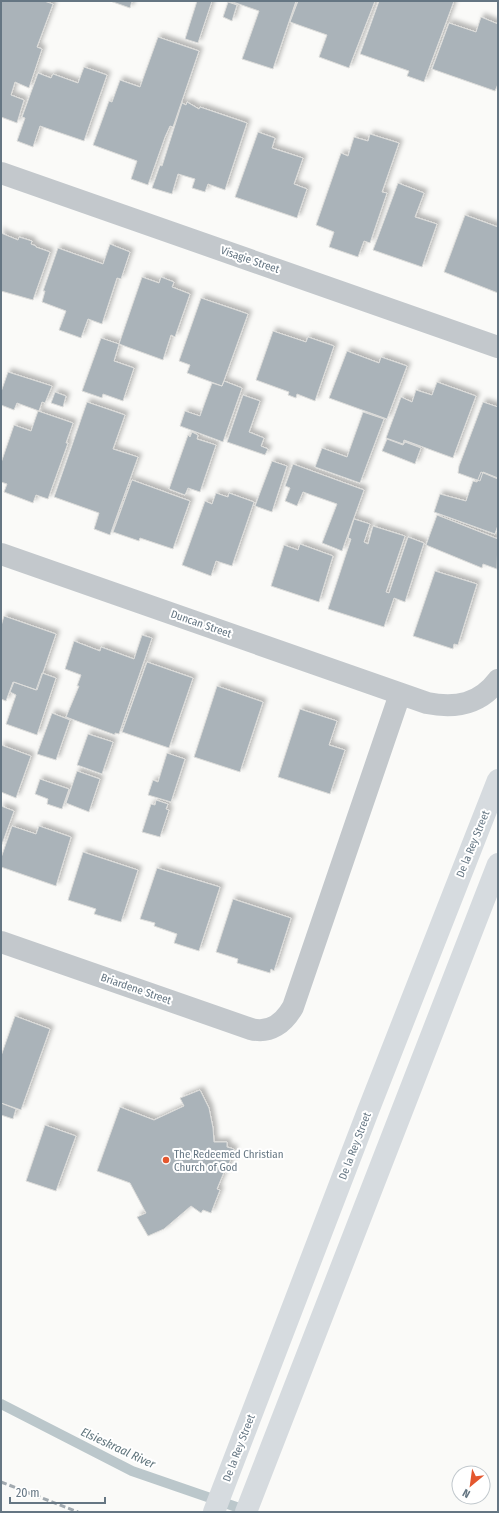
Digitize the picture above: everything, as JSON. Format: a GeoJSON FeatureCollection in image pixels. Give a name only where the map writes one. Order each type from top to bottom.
{"type":"FeatureCollection","features":[{"type":"Feature","properties":{"kind":"main road","name":"De la Rey Street"},"geometry":{"type":"LineString","coordinates":[[214,1512],[368,1111],[498,780]]}},
{"type":"Feature","properties":{"kind":"main road"},"geometry":{"type":"LineString","coordinates":[[246,1512],[498,864]]}},
{"type":"Feature","properties":{"kind":"street","name":"Visagie Street"},"geometry":{"type":"LineString","coordinates":[[1,173],[498,347]]}},
{"type":"Feature","properties":{"kind":"street","name":"Duncan Street"},"geometry":{"type":"LineString","coordinates":[[1,554],[400,694]]}},
{"type":"Feature","properties":{"kind":"street"},"geometry":{"type":"LineString","coordinates":[[400,694],[427,703],[442,706],[457,706],[472,702],[481,696],[498,680]]}},
{"type":"Feature","properties":{"kind":"street","name":"Briardene Street"},"geometry":{"type":"LineString","coordinates":[[1,942],[251,1029],[263,1031],[282,1023],[292,1007],[400,694]]}},
{"type":"Feature","properties":{"kind":"building"},"geometry":{"type":"Polygon","coordinates":[[[1,1],[44,1],[53,4],[37,47],[42,49],[29,88],[15,82],[11,95],[24,100],[17,123],[1,117],[1,1]]]}},
{"type":"Feature","properties":{"kind":"building"},"geometry":{"type":"Polygon","coordinates":[[[110,1],[132,1],[130,8],[110,1]]]}},
{"type":"Feature","properties":{"kind":"building"},"geometry":{"type":"Polygon","coordinates":[[[197,1],[212,1],[198,43],[185,39],[197,1]]]}},
{"type":"Feature","properties":{"kind":"building"},"geometry":{"type":"Polygon","coordinates":[[[230,1],[296,1],[273,69],[242,59],[259,11],[230,1]]]}},
{"type":"Feature","properties":{"kind":"building"},"geometry":{"type":"Polygon","coordinates":[[[298,1],[375,1],[349,68],[319,57],[327,35],[290,22],[298,1]]]}},
{"type":"Feature","properties":{"kind":"building"},"geometry":{"type":"Polygon","coordinates":[[[379,1],[454,1],[424,82],[407,76],[409,71],[360,54],[379,1]]]}},
{"type":"Feature","properties":{"kind":"building"},"geometry":{"type":"Polygon","coordinates":[[[228,2],[237,5],[232,21],[223,17],[228,2]]]}},
{"type":"Feature","properties":{"kind":"building"},"geometry":{"type":"Polygon","coordinates":[[[481,17],[498,24],[498,84],[495,91],[432,69],[449,23],[476,32],[481,17]]]}},
{"type":"Feature","properties":{"kind":"building"},"geometry":{"type":"Polygon","coordinates":[[[158,37],[199,51],[173,127],[170,126],[165,137],[148,185],[131,179],[137,161],[93,145],[109,101],[112,102],[120,80],[140,87],[158,37]]]}},
{"type":"Feature","properties":{"kind":"building"},"geometry":{"type":"Polygon","coordinates":[[[84,67],[107,75],[84,141],[40,126],[33,147],[17,141],[25,118],[22,117],[38,73],[51,78],[53,74],[78,83],[84,67]]]}},
{"type":"Feature","properties":{"kind":"building"},"geometry":{"type":"Polygon","coordinates":[[[187,102],[199,109],[200,107],[247,123],[225,190],[208,184],[205,192],[192,188],[195,179],[178,174],[172,194],[152,188],[160,165],[162,166],[182,103],[186,105],[187,102]]]}},
{"type":"Feature","properties":{"kind":"building"},"geometry":{"type":"Polygon","coordinates":[[[258,132],[275,138],[272,148],[303,158],[294,184],[307,189],[297,218],[235,197],[258,132]]]}},
{"type":"Feature","properties":{"kind":"building"},"geometry":{"type":"Polygon","coordinates":[[[370,134],[399,143],[382,192],[387,193],[370,243],[364,241],[358,257],[329,247],[334,232],[316,225],[341,153],[348,156],[354,137],[368,141],[370,134]]]}},
{"type":"Feature","properties":{"kind":"building"},"geometry":{"type":"Polygon","coordinates":[[[398,183],[424,193],[415,217],[437,224],[422,267],[373,250],[398,183]]]}},
{"type":"Feature","properties":{"kind":"building"},"geometry":{"type":"Polygon","coordinates":[[[465,215],[498,227],[498,293],[444,272],[465,215]]]}},
{"type":"Feature","properties":{"kind":"building"},"geometry":{"type":"Polygon","coordinates":[[[1,233],[18,240],[19,237],[32,241],[31,244],[50,252],[33,300],[1,291],[1,233]]]}},
{"type":"Feature","properties":{"kind":"building"},"geometry":{"type":"Polygon","coordinates":[[[110,244],[130,252],[121,279],[117,278],[102,324],[88,319],[81,338],[59,330],[66,311],[42,302],[45,291],[43,291],[58,248],[103,264],[110,244]]]}},
{"type":"Feature","properties":{"kind":"building"},"geometry":{"type":"Polygon","coordinates":[[[142,277],[159,283],[161,277],[174,282],[172,287],[190,294],[175,337],[171,335],[163,360],[119,344],[142,277]]]}},
{"type":"Feature","properties":{"kind":"building"},"geometry":{"type":"Polygon","coordinates":[[[201,298],[248,314],[222,386],[187,373],[190,365],[179,361],[201,298]]]}},
{"type":"Feature","properties":{"kind":"building"},"geometry":{"type":"Polygon","coordinates":[[[273,331],[306,342],[308,337],[334,346],[315,401],[297,394],[296,398],[288,395],[289,392],[256,380],[273,331]]]}},
{"type":"Feature","properties":{"kind":"building"},"geometry":{"type":"Polygon","coordinates":[[[101,338],[119,344],[114,361],[134,368],[123,401],[103,394],[102,398],[82,391],[101,338]]]}},
{"type":"Feature","properties":{"kind":"building"},"geometry":{"type":"Polygon","coordinates":[[[347,351],[379,363],[381,357],[407,366],[387,419],[329,398],[347,351]]]}},
{"type":"Feature","properties":{"kind":"building"},"geometry":{"type":"Polygon","coordinates":[[[8,372],[52,386],[45,403],[42,402],[39,411],[17,403],[14,410],[1,405],[1,392],[8,372]]]}},
{"type":"Feature","properties":{"kind":"building"},"geometry":{"type":"Polygon","coordinates":[[[224,381],[242,388],[223,442],[180,426],[185,411],[200,416],[212,383],[222,386],[224,381]]]}},
{"type":"Feature","properties":{"kind":"building"},"geometry":{"type":"Polygon","coordinates":[[[437,382],[476,396],[453,458],[404,440],[403,444],[386,438],[401,397],[412,402],[416,390],[432,395],[437,382]]]}},
{"type":"Feature","properties":{"kind":"building"},"geometry":{"type":"Polygon","coordinates":[[[55,392],[66,396],[63,407],[51,403],[55,392]]]}},
{"type":"Feature","properties":{"kind":"building"},"geometry":{"type":"Polygon","coordinates":[[[243,395],[260,401],[249,432],[264,438],[261,446],[268,449],[265,455],[227,442],[243,395]]]}},
{"type":"Feature","properties":{"kind":"building"},"geometry":{"type":"Polygon","coordinates":[[[87,402],[125,415],[113,449],[138,457],[110,535],[94,529],[99,513],[54,497],[87,402]]]}},
{"type":"Feature","properties":{"kind":"building"},"geometry":{"type":"Polygon","coordinates":[[[483,402],[498,407],[498,478],[483,472],[480,481],[458,473],[459,466],[483,402]]]}},
{"type":"Feature","properties":{"kind":"building"},"geometry":{"type":"Polygon","coordinates":[[[38,411],[73,423],[66,443],[68,443],[48,499],[36,495],[33,503],[4,492],[7,484],[1,482],[1,463],[14,425],[31,431],[38,411]]]}},
{"type":"Feature","properties":{"kind":"building"},"geometry":{"type":"Polygon","coordinates":[[[363,412],[384,419],[360,483],[315,467],[322,448],[347,457],[363,412]]]}},
{"type":"Feature","properties":{"kind":"building"},"geometry":{"type":"Polygon","coordinates":[[[192,432],[198,435],[197,439],[216,445],[200,492],[188,488],[185,495],[169,489],[188,435],[190,437],[192,432]]]}},
{"type":"Feature","properties":{"kind":"building"},"geometry":{"type":"Polygon","coordinates":[[[387,439],[403,445],[405,442],[421,448],[415,464],[382,451],[387,439]]]}},
{"type":"Feature","properties":{"kind":"building"},"geometry":{"type":"Polygon","coordinates":[[[272,461],[287,466],[272,512],[255,506],[272,461]]]}},
{"type":"Feature","properties":{"kind":"building"},"geometry":{"type":"Polygon","coordinates":[[[293,464],[364,490],[342,551],[322,543],[337,504],[303,492],[297,506],[285,501],[290,488],[285,486],[293,464]]]}},
{"type":"Feature","properties":{"kind":"building"},"geometry":{"type":"Polygon","coordinates":[[[481,472],[498,479],[498,525],[495,534],[434,512],[440,494],[466,501],[473,481],[477,482],[481,472]]]}},
{"type":"Feature","properties":{"kind":"building"},"geometry":{"type":"Polygon","coordinates":[[[132,480],[190,501],[173,549],[140,538],[139,541],[113,532],[132,480]]]}},
{"type":"Feature","properties":{"kind":"building"},"geometry":{"type":"Polygon","coordinates":[[[216,493],[228,497],[229,493],[254,502],[232,566],[216,561],[211,576],[182,565],[205,501],[212,504],[216,493]]]}},
{"type":"Feature","properties":{"kind":"building"},"geometry":{"type":"Polygon","coordinates":[[[437,515],[498,539],[497,569],[483,564],[482,568],[426,545],[437,515]]]}},
{"type":"Feature","properties":{"kind":"building"},"geometry":{"type":"Polygon","coordinates":[[[354,519],[370,524],[364,542],[368,544],[373,526],[405,536],[386,592],[389,593],[408,537],[424,543],[405,602],[394,598],[384,627],[328,609],[351,539],[348,538],[354,519]]]}},
{"type":"Feature","properties":{"kind":"building"},"geometry":{"type":"Polygon","coordinates":[[[300,544],[333,556],[319,602],[271,586],[284,545],[298,550],[300,544]]]}},
{"type":"Feature","properties":{"kind":"building"},"geometry":{"type":"Polygon","coordinates":[[[435,571],[477,584],[458,645],[454,644],[453,649],[413,636],[435,571]]]}},
{"type":"Feature","properties":{"kind":"building"},"geometry":{"type":"Polygon","coordinates":[[[4,616],[56,634],[37,690],[13,682],[6,701],[1,699],[1,626],[4,616]]]}},
{"type":"Feature","properties":{"kind":"building"},"geometry":{"type":"Polygon","coordinates":[[[142,635],[152,638],[119,734],[115,733],[115,735],[66,717],[79,686],[77,686],[81,675],[65,669],[74,641],[100,651],[101,647],[134,659],[142,635]]]}},
{"type":"Feature","properties":{"kind":"building"},"geometry":{"type":"Polygon","coordinates":[[[147,662],[193,678],[169,748],[122,732],[147,662]]]}},
{"type":"Feature","properties":{"kind":"building"},"geometry":{"type":"Polygon","coordinates":[[[42,673],[56,678],[37,735],[6,724],[16,695],[10,692],[14,682],[36,690],[42,673]]]}},
{"type":"Feature","properties":{"kind":"building"},"geometry":{"type":"Polygon","coordinates":[[[217,686],[263,702],[240,772],[194,757],[217,686]]]}},
{"type":"Feature","properties":{"kind":"building"},"geometry":{"type":"Polygon","coordinates":[[[300,709],[337,721],[329,745],[345,750],[330,794],[278,777],[300,709]]]}},
{"type":"Feature","properties":{"kind":"building"},"geometry":{"type":"Polygon","coordinates":[[[52,713],[70,720],[56,760],[37,754],[52,713]]]}},
{"type":"Feature","properties":{"kind":"building"},"geometry":{"type":"Polygon","coordinates":[[[88,734],[113,742],[102,774],[77,765],[88,734]]]}},
{"type":"Feature","properties":{"kind":"building"},"geometry":{"type":"Polygon","coordinates":[[[1,745],[31,756],[16,798],[1,792],[1,745]]]}},
{"type":"Feature","properties":{"kind":"building"},"geometry":{"type":"Polygon","coordinates":[[[167,753],[185,759],[171,802],[148,795],[153,780],[158,782],[167,753]]]}},
{"type":"Feature","properties":{"kind":"building"},"geometry":{"type":"Polygon","coordinates":[[[77,771],[100,779],[89,812],[66,803],[77,771]]]}},
{"type":"Feature","properties":{"kind":"building"},"geometry":{"type":"Polygon","coordinates":[[[40,779],[69,789],[62,809],[47,804],[48,799],[35,794],[40,779]]]}},
{"type":"Feature","properties":{"kind":"building"},"geometry":{"type":"Polygon","coordinates":[[[156,800],[168,804],[166,809],[169,810],[160,837],[142,832],[151,804],[155,805],[156,800]]]}},
{"type":"Feature","properties":{"kind":"building"},"geometry":{"type":"Polygon","coordinates":[[[1,806],[14,811],[1,847],[1,806]]]}},
{"type":"Feature","properties":{"kind":"building"},"geometry":{"type":"Polygon","coordinates":[[[12,826],[36,834],[39,826],[71,837],[56,886],[1,867],[1,858],[12,826]]]}},
{"type":"Feature","properties":{"kind":"building"},"geometry":{"type":"Polygon","coordinates":[[[83,852],[138,870],[121,922],[94,914],[96,909],[68,900],[83,852]]]}},
{"type":"Feature","properties":{"kind":"building"},"geometry":{"type":"Polygon","coordinates":[[[157,868],[220,887],[199,951],[174,943],[177,934],[154,926],[155,923],[140,919],[157,868]]]}},
{"type":"Feature","properties":{"kind":"building"},"geometry":{"type":"Polygon","coordinates":[[[233,899],[291,918],[274,971],[271,969],[270,973],[237,963],[238,959],[216,952],[233,899]]]}},
{"type":"Feature","properties":{"kind":"building"},"geometry":{"type":"Polygon","coordinates":[[[15,1016],[50,1029],[21,1110],[1,1103],[1,1056],[15,1016]]]}},
{"type":"Feature","properties":{"kind":"building","name":"The Redeemed Christian Church of God"},"geometry":{"type":"Polygon","coordinates":[[[200,1090],[209,1108],[214,1142],[227,1142],[227,1147],[234,1149],[226,1173],[224,1172],[217,1189],[220,1190],[211,1213],[203,1210],[201,1213],[191,1206],[164,1229],[148,1236],[137,1217],[146,1213],[130,1183],[97,1171],[120,1107],[154,1120],[184,1106],[180,1098],[200,1090]]]}},
{"type":"Feature","properties":{"kind":"building"},"geometry":{"type":"Polygon","coordinates":[[[1,1103],[16,1109],[13,1119],[1,1115],[1,1103]]]}},
{"type":"Feature","properties":{"kind":"building"},"geometry":{"type":"Polygon","coordinates":[[[45,1125],[76,1136],[56,1191],[26,1181],[45,1125]]]}},
{"type":"Feature","properties":{"kind":"waterway","name":"Elsieskraal River"},"geometry":{"type":"LineString","coordinates":[[1,1404],[132,1471],[248,1511]]}},
{"type":"Feature","properties":{"kind":"railway"},"geometry":{"type":"LineString","coordinates":[[1,1482],[78,1512]]}},
{"type":"Feature","properties":{"kind":"place","name":"The Redeemed Christian Church of God"},"geometry":{"type":"Point","coordinates":[166,1160]}}]}
